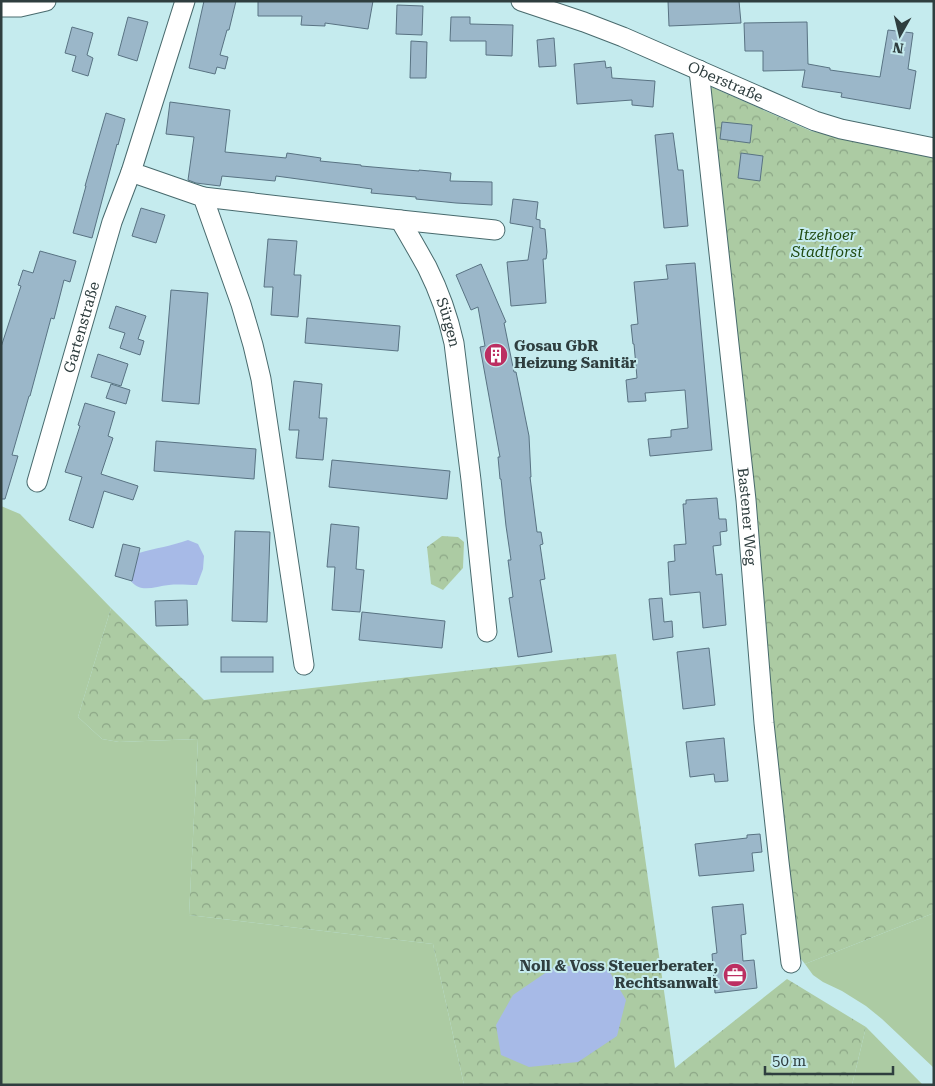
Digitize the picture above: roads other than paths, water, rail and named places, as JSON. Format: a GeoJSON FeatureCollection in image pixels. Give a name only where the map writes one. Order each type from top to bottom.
{"type":"FeatureCollection","features":[{"type":"Feature","properties":{"kind":"street"},"geometry":{"type":"LineString","coordinates":[[1,6],[20,7],[46,1]]}},
{"type":"Feature","properties":{"kind":"street"},"geometry":{"type":"LineString","coordinates":[[186,1],[132,172],[203,197],[495,230]]}},
{"type":"Feature","properties":{"kind":"street","name":"Oberstraße"},"geometry":{"type":"LineString","coordinates":[[521,1],[623,37],[815,121],[841,129],[934,148]]}},
{"type":"Feature","properties":{"kind":"street","name":"Bastener Weg"},"geometry":{"type":"LineString","coordinates":[[699,70],[746,500],[764,724],[791,963]]}},
{"type":"Feature","properties":{"kind":"street","name":"Gartenstraße"},"geometry":{"type":"LineString","coordinates":[[37,482],[112,222],[132,172]]}},
{"type":"Feature","properties":{"kind":"street"},"geometry":{"type":"LineString","coordinates":[[203,197],[241,304],[253,345],[260,379],[304,665]]}},
{"type":"Feature","properties":{"kind":"street","name":"Sürgen"},"geometry":{"type":"LineString","coordinates":[[400,220],[427,267],[441,297],[452,335],[487,632]]}},
{"type":"Feature","properties":{"kind":"water"},"geometry":{"type":"Polygon","coordinates":[[[188,540],[198,544],[204,556],[203,569],[197,585],[144,588],[135,585],[131,581],[139,553],[188,540]]]}},
{"type":"Feature","properties":{"kind":"water"},"geometry":{"type":"Polygon","coordinates":[[[557,965],[608,969],[626,1000],[617,1036],[578,1062],[529,1067],[501,1055],[496,1025],[513,995],[557,965]]]}},
{"type":"Feature","properties":{"kind":"place","name":"Gosau GbR Heizung Sanitär"},"geometry":{"type":"Point","coordinates":[496,355]}},
{"type":"Feature","properties":{"kind":"place","name":"Noll & Voss Steuerberater, Rechtsanwalt"},"geometry":{"type":"Point","coordinates":[735,975]}},
{"type":"Feature","properties":{"kind":"park label","name":"Itzehoer Stadtforst"},"geometry":{"type":"Point","coordinates":[827,244]}}]}
